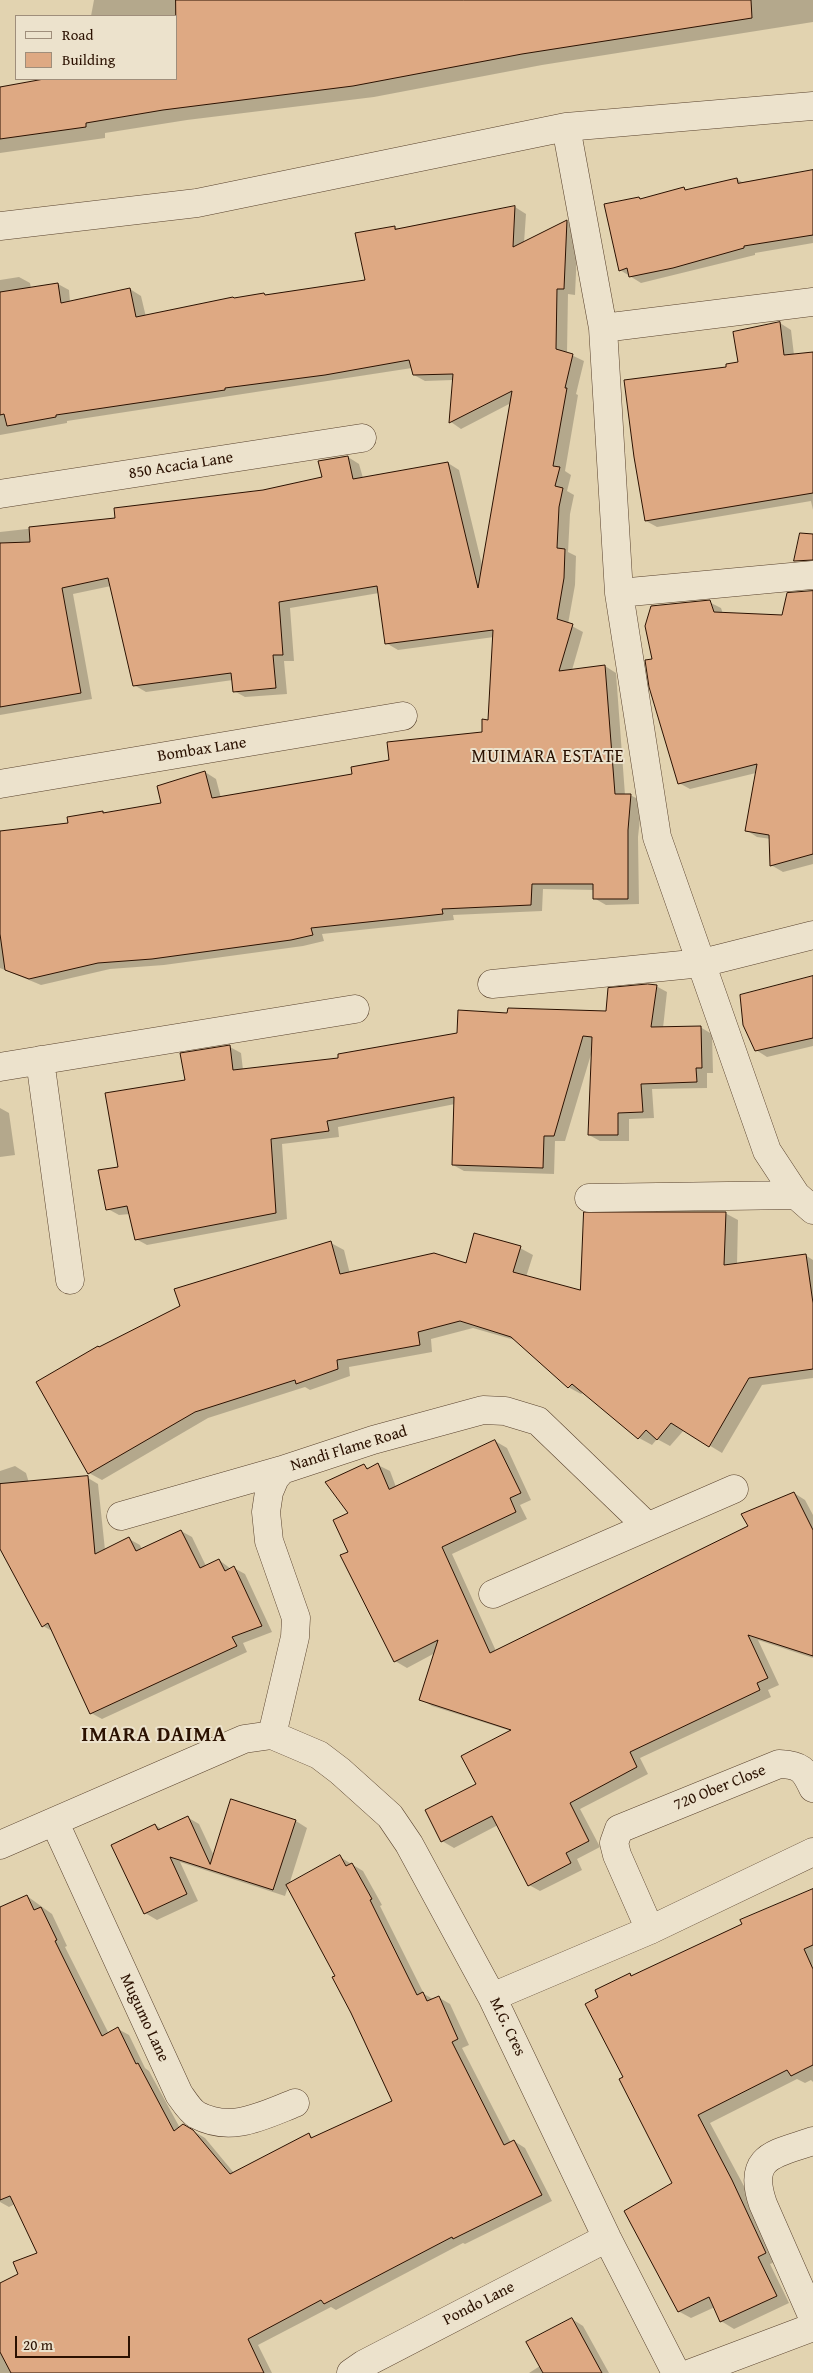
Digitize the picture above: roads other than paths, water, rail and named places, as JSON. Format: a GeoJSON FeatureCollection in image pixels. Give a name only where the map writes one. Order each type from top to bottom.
{"type":"FeatureCollection","features":[{"type":"Feature","properties":{"kind":"street"},"geometry":{"type":"LineString","coordinates":[[0,226],[197,203],[566,127],[813,106]]}},
{"type":"Feature","properties":{"kind":"street"},"geometry":{"type":"LineString","coordinates":[[566,127],[603,328],[619,593],[657,837],[767,1151],[804,1203]]}},
{"type":"Feature","properties":{"kind":"street"},"geometry":{"type":"LineString","coordinates":[[603,328],[813,302]]}},
{"type":"Feature","properties":{"kind":"street","name":"850 Acacia Lane"},"geometry":{"type":"LineString","coordinates":[[0,494],[362,438]]}},
{"type":"Feature","properties":{"kind":"street"},"geometry":{"type":"LineString","coordinates":[[619,593],[813,576]]}},
{"type":"Feature","properties":{"kind":"street","name":"Bombax Lane"},"geometry":{"type":"LineString","coordinates":[[0,784],[403,716]]}},
{"type":"Feature","properties":{"kind":"street"},"geometry":{"type":"LineString","coordinates":[[492,984],[702,963],[813,935]]}},
{"type":"Feature","properties":{"kind":"street"},"geometry":{"type":"LineString","coordinates":[[0,1066],[355,1009]]}},
{"type":"Feature","properties":{"kind":"street"},"geometry":{"type":"LineString","coordinates":[[40,1060],[70,1280]]}},
{"type":"Feature","properties":{"kind":"street"},"geometry":{"type":"LineString","coordinates":[[589,1198],[804,1203]]}},
{"type":"Feature","properties":{"kind":"street","name":"Nandi Flame Road"},"geometry":{"type":"LineString","coordinates":[[272,1735],[294,1637],[296,1618],[270,1541],[266,1512],[269,1492],[275,1478],[282,1470],[373,1440],[437,1422],[483,1410],[505,1411],[538,1421],[647,1526]]}},
{"type":"Feature","properties":{"kind":"street"},"geometry":{"type":"LineString","coordinates":[[121,1516],[282,1470]]}},
{"type":"Feature","properties":{"kind":"street"},"geometry":{"type":"LineString","coordinates":[[493,1594],[734,1489]]}},
{"type":"Feature","properties":{"kind":"street"},"geometry":{"type":"LineString","coordinates":[[0,1845],[244,1739],[272,1735]]}},
{"type":"Feature","properties":{"kind":"street","name":"M.G. Cres"},"geometry":{"type":"LineString","coordinates":[[272,1735],[319,1754],[390,1816],[409,1844],[492,1997],[607,2238],[676,2373]]}},
{"type":"Feature","properties":{"kind":"street","name":"720 Ober Close"},"geometry":{"type":"LineString","coordinates":[[650,1930],[617,1855],[614,1843],[619,1829],[779,1764],[799,1768],[805,1772],[813,1788]]}},
{"type":"Feature","properties":{"kind":"street","name":"Mugumo Lane"},"geometry":{"type":"LineString","coordinates":[[55,1822],[174,2085],[184,2101],[196,2114],[230,2124],[246,2122],[294,2103]]}},
{"type":"Feature","properties":{"kind":"street"},"geometry":{"type":"LineString","coordinates":[[492,1997],[650,1930],[813,1852]]}},
{"type":"Feature","properties":{"kind":"street"},"geometry":{"type":"LineString","coordinates":[[813,2141],[768,2158],[757,2174],[757,2188],[763,2204],[813,2318]]}},
{"type":"Feature","properties":{"kind":"street","name":"Pondo Lane"},"geometry":{"type":"LineString","coordinates":[[351,2373],[364,2364],[607,2238]]}},
{"type":"Feature","properties":{"kind":"street"},"geometry":{"type":"LineString","coordinates":[[691,2373],[813,2327]]}},
{"type":"Feature","properties":{"kind":"district","name":"MUIMARA ESTATE"},"geometry":{"type":"Point","coordinates":[548,757]}},
{"type":"Feature","properties":{"kind":"district","name":"IMARA DAIMA"},"geometry":{"type":"Point","coordinates":[154,1736]}}]}
